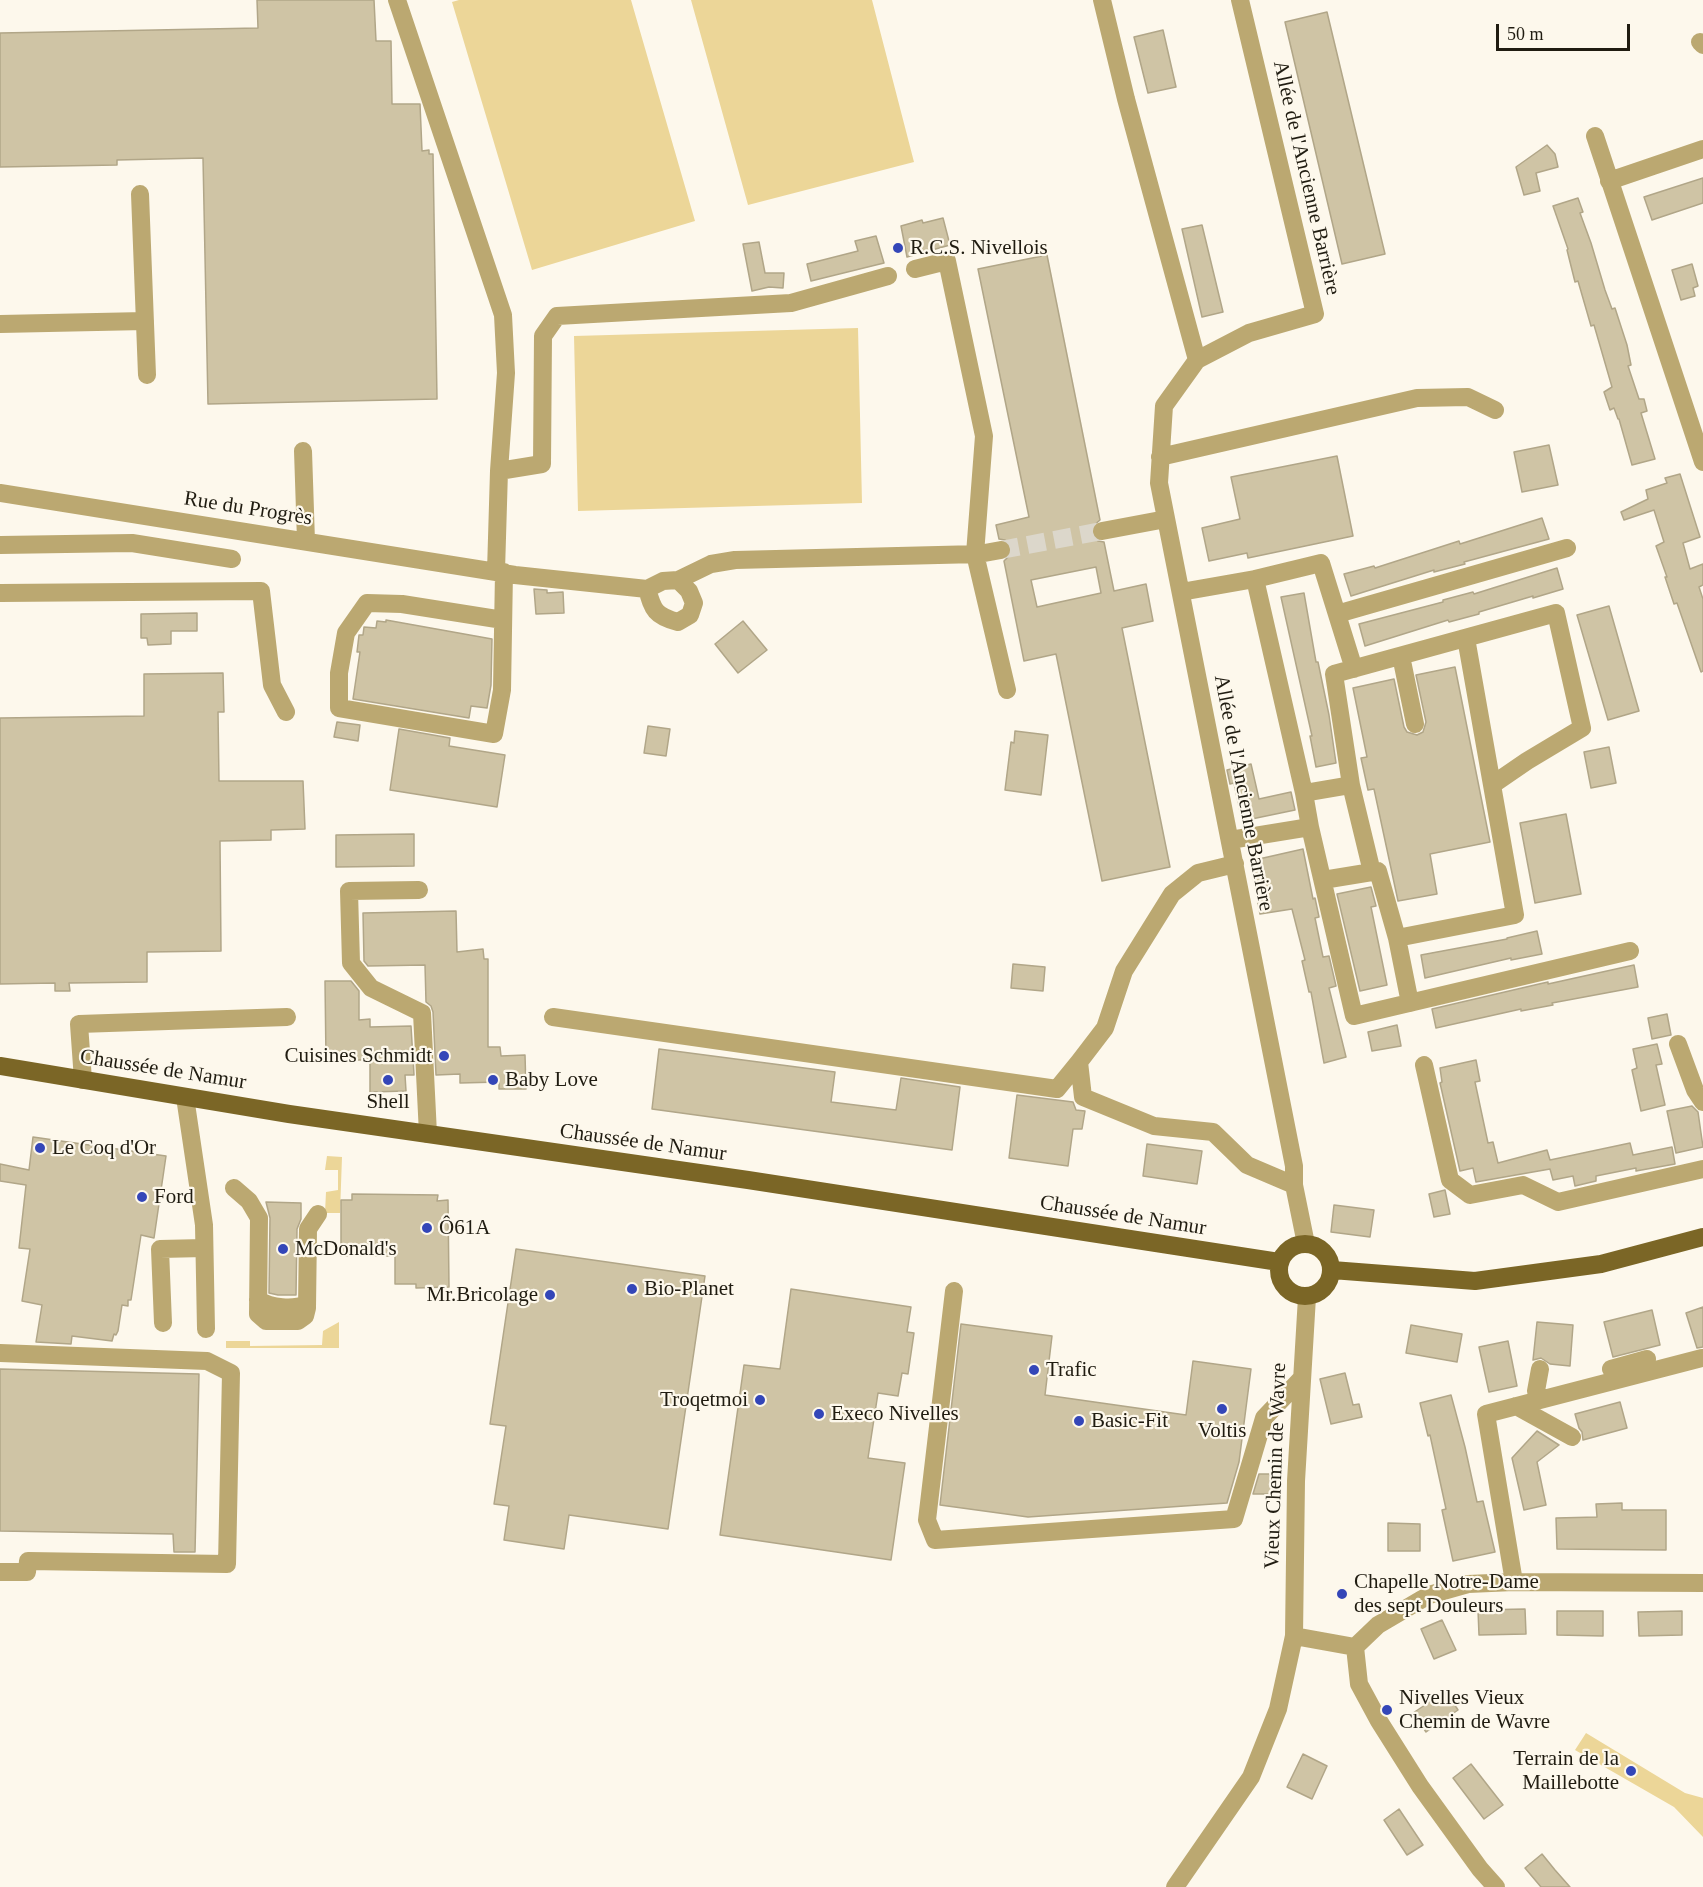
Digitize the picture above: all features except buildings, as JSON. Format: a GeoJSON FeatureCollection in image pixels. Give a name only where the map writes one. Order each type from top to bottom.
{"type":"FeatureCollection","features":[{"type":"Feature","properties":{"kind":"main road","name":"Chaussée de Namur"},"geometry":{"type":"LineString","coordinates":[[0,1066],[185,1097],[1279,1262]]}},
{"type":"Feature","properties":{"kind":"main road"},"geometry":{"type":"LineString","coordinates":[[1332,1270],[1475,1281],[1601,1264],[1703,1237]]}},
{"type":"Feature","properties":{"kind":"main road"},"geometry":{"type":"LineString","coordinates":[[1306,1244],[1324,1252],[1332,1270],[1328,1283],[1319,1293],[1307,1297],[1294,1294],[1284,1286],[1279,1275],[1279,1262],[1285,1252],[1295,1245],[1306,1244]]}},
{"type":"Feature","properties":{"kind":"street"},"geometry":{"type":"LineString","coordinates":[[397,0],[503,315],[506,373],[499,471],[496,571],[503,620],[502,690],[494,734],[339,708],[339,673],[346,633],[367,603],[402,604],[503,620]]}},
{"type":"Feature","properties":{"kind":"street"},"geometry":{"type":"LineString","coordinates":[[1102,0],[1129,110],[1197,360]]}},
{"type":"Feature","properties":{"kind":"street","name":"Allée de l'Ancienne Barrière"},"geometry":{"type":"LineString","coordinates":[[1240,0],[1315,314],[1249,333],[1197,360],[1164,406],[1159,483],[1294,1166],[1294,1185],[1306,1244]]}},
{"type":"Feature","properties":{"kind":"street"},"geometry":{"type":"LineString","coordinates":[[1595,136],[1703,462]]}},
{"type":"Feature","properties":{"kind":"street"},"geometry":{"type":"LineString","coordinates":[[1609,181],[1703,149]]}},
{"type":"Feature","properties":{"kind":"street"},"geometry":{"type":"LineString","coordinates":[[140,194],[147,375]]}},
{"type":"Feature","properties":{"kind":"street"},"geometry":{"type":"LineString","coordinates":[[915,269],[947,261],[980,412],[984,435],[975,554],[1006,690]]}},
{"type":"Feature","properties":{"kind":"street"},"geometry":{"type":"LineString","coordinates":[[499,471],[542,464],[543,336],[557,316],[791,303],[888,276]]}},
{"type":"Feature","properties":{"kind":"street"},"geometry":{"type":"LineString","coordinates":[[0,324],[145,321]]}},
{"type":"Feature","properties":{"kind":"street"},"geometry":{"type":"LineString","coordinates":[[1160,456],[1417,398],[1468,397],[1495,410]]}},
{"type":"Feature","properties":{"kind":"street"},"geometry":{"type":"LineString","coordinates":[[303,451],[306,541]]}},
{"type":"Feature","properties":{"kind":"street","name":"Rue du Progrès"},"geometry":{"type":"LineString","coordinates":[[0,493],[496,571],[646,589]]}},
{"type":"Feature","properties":{"kind":"street"},"geometry":{"type":"LineString","coordinates":[[1102,531],[1166,519]]}},
{"type":"Feature","properties":{"kind":"street"},"geometry":{"type":"LineString","coordinates":[[0,545],[132,543],[232,559]]}},
{"type":"Feature","properties":{"kind":"street"},"geometry":{"type":"LineString","coordinates":[[1337,614],[1567,548]]}},
{"type":"Feature","properties":{"kind":"street"},"geometry":{"type":"LineString","coordinates":[[678,580],[689,591],[694,603],[690,615],[678,622],[664,619],[653,610],[646,589],[663,581],[678,580],[711,564],[735,560],[975,554],[1001,550]]}},
{"type":"Feature","properties":{"kind":"street"},"geometry":{"type":"LineString","coordinates":[[1181,592],[1255,579],[1321,562],[1354,669]]}},
{"type":"Feature","properties":{"kind":"street"},"geometry":{"type":"LineString","coordinates":[[1255,579],[1354,1016],[1630,951]]}},
{"type":"Feature","properties":{"kind":"street"},"geometry":{"type":"LineString","coordinates":[[0,593],[261,591],[272,685],[286,712]]}},
{"type":"Feature","properties":{"kind":"street"},"geometry":{"type":"LineString","coordinates":[[1372,872],[1352,785],[1334,674],[1556,613],[1582,728],[1492,785]]}},
{"type":"Feature","properties":{"kind":"street"},"geometry":{"type":"LineString","coordinates":[[1397,938],[1515,915],[1466,638]]}},
{"type":"Feature","properties":{"kind":"street"},"geometry":{"type":"LineString","coordinates":[[1401,656],[1415,724]]}},
{"type":"Feature","properties":{"kind":"street"},"geometry":{"type":"LineString","coordinates":[[1304,793],[1352,785]]}},
{"type":"Feature","properties":{"kind":"street"},"geometry":{"type":"LineString","coordinates":[[1230,840],[1310,827]]}},
{"type":"Feature","properties":{"kind":"street"},"geometry":{"type":"LineString","coordinates":[[553,1017],[1057,1089],[1105,1028],[1124,971],[1172,894],[1198,873],[1235,864]]}},
{"type":"Feature","properties":{"kind":"street"},"geometry":{"type":"LineString","coordinates":[[1323,880],[1378,871],[1397,938],[1410,1003]]}},
{"type":"Feature","properties":{"kind":"street"},"geometry":{"type":"LineString","coordinates":[[419,890],[350,891],[351,963],[371,988],[422,1013],[428,1134]]}},
{"type":"Feature","properties":{"kind":"street"},"geometry":{"type":"LineString","coordinates":[[83,1080],[79,1024],[287,1017]]}},
{"type":"Feature","properties":{"kind":"street"},"geometry":{"type":"LineString","coordinates":[[1678,1044],[1695,1090],[1703,1102]]}},
{"type":"Feature","properties":{"kind":"street"},"geometry":{"type":"LineString","coordinates":[[1079,1062],[1083,1097],[1154,1126],[1213,1132],[1247,1165],[1294,1185]]}},
{"type":"Feature","properties":{"kind":"street"},"geometry":{"type":"LineString","coordinates":[[1424,1065],[1450,1179],[1470,1195],[1523,1185],[1558,1202],[1703,1169]]}},
{"type":"Feature","properties":{"kind":"street"},"geometry":{"type":"LineString","coordinates":[[185,1097],[204,1225],[206,1329]]}},
{"type":"Feature","properties":{"kind":"street"},"geometry":{"type":"LineString","coordinates":[[234,1188],[249,1201],[259,1218],[258,1314],[266,1321],[298,1321],[305,1316],[308,1229],[318,1214]]}},
{"type":"Feature","properties":{"kind":"street"},"geometry":{"type":"LineString","coordinates":[[163,1323],[160,1249],[204,1248]]}},
{"type":"Feature","properties":{"kind":"street"},"geometry":{"type":"LineString","coordinates":[[954,1291],[927,1520],[935,1540],[1234,1519],[1264,1418],[1302,1378]]}},
{"type":"Feature","properties":{"kind":"street","name":"Vieux Chemin de Wavre"},"geometry":{"type":"LineString","coordinates":[[1174,1887],[1251,1778],[1278,1709],[1294,1636],[1296,1481],[1307,1297]]}},
{"type":"Feature","properties":{"kind":"street"},"geometry":{"type":"LineString","coordinates":[[0,1353],[207,1361],[231,1373],[228,1564],[28,1561],[27,1572],[0,1572]]}},
{"type":"Feature","properties":{"kind":"street"},"geometry":{"type":"LineString","coordinates":[[1514,1582],[1486,1414],[1702,1358]]}},
{"type":"Feature","properties":{"kind":"street"},"geometry":{"type":"LineString","coordinates":[[1516,1406],[1536,1391],[1647,1359]]}},
{"type":"Feature","properties":{"kind":"street"},"geometry":{"type":"LineString","coordinates":[[1536,1391],[1540,1368]]}},
{"type":"Feature","properties":{"kind":"street"},"geometry":{"type":"LineString","coordinates":[[1516,1406],[1572,1437]]}},
{"type":"Feature","properties":{"kind":"street"},"geometry":{"type":"LineString","coordinates":[[1355,1647],[1378,1625],[1429,1595],[1468,1584],[1514,1582],[1703,1583]]}},
{"type":"Feature","properties":{"kind":"street"},"geometry":{"type":"LineString","coordinates":[[1294,1636],[1355,1647]]}},
{"type":"Feature","properties":{"kind":"street"},"geometry":{"type":"LineString","coordinates":[[1355,1647],[1359,1684],[1379,1721],[1420,1785],[1480,1869],[1496,1887]]}},
{"type":"Feature","properties":{"kind":"shaded area"},"geometry":{"type":"Polygon","coordinates":[[[459,0],[631,0],[695,221],[532,270],[452,2],[459,0]]]}},
{"type":"Feature","properties":{"kind":"shaded area"},"geometry":{"type":"Polygon","coordinates":[[[691,0],[872,0],[914,162],[748,205],[691,0]]]}},
{"type":"Feature","properties":{"kind":"shaded area"},"geometry":{"type":"Polygon","coordinates":[[[858,328],[862,503],[578,511],[574,336],[858,328]]]}},
{"type":"Feature","properties":{"kind":"shaded area"},"geometry":{"type":"Polygon","coordinates":[[[327,1156],[342,1157],[340,1213],[325,1213],[326,1192],[338,1190],[338,1170],[325,1170],[327,1156]]]}},
{"type":"Feature","properties":{"kind":"shaded area"},"geometry":{"type":"Polygon","coordinates":[[[339,1322],[339,1348],[226,1348],[226,1341],[250,1341],[250,1346],[322,1345],[323,1331],[339,1322]]]}},
{"type":"Feature","properties":{"kind":"shaded area","name":"Terrain de la Maillebotte"},"geometry":{"type":"Polygon","coordinates":[[[1586,1733],[1685,1793],[1703,1798],[1703,1837],[1674,1807],[1575,1750],[1586,1733]]]}},
{"type":"Feature","properties":{"kind":"tunnel"},"geometry":{"type":"LineString","coordinates":[[1001,550],[1102,531]]}},
{"type":"Feature","properties":{"kind":"place","name":"R.C.S. Nivellois"},"geometry":{"type":"Point","coordinates":[898,248]}},
{"type":"Feature","properties":{"kind":"place","name":"Cuisines Schmidt"},"geometry":{"type":"Point","coordinates":[444,1056]}},
{"type":"Feature","properties":{"kind":"place","name":"Shell"},"geometry":{"type":"Point","coordinates":[388,1080]}},
{"type":"Feature","properties":{"kind":"place","name":"Baby Love"},"geometry":{"type":"Point","coordinates":[493,1080]}},
{"type":"Feature","properties":{"kind":"place","name":"Le Coq d'Or"},"geometry":{"type":"Point","coordinates":[40,1148]}},
{"type":"Feature","properties":{"kind":"place","name":"Ford"},"geometry":{"type":"Point","coordinates":[142,1197]}},
{"type":"Feature","properties":{"kind":"place","name":"Ô61A"},"geometry":{"type":"Point","coordinates":[427,1228]}},
{"type":"Feature","properties":{"kind":"place","name":"McDonald's"},"geometry":{"type":"Point","coordinates":[283,1249]}},
{"type":"Feature","properties":{"kind":"place","name":"Bio-Planet"},"geometry":{"type":"Point","coordinates":[632,1289]}},
{"type":"Feature","properties":{"kind":"place","name":"Mr.Bricolage"},"geometry":{"type":"Point","coordinates":[550,1295]}},
{"type":"Feature","properties":{"kind":"place","name":"Trafic"},"geometry":{"type":"Point","coordinates":[1034,1370]}},
{"type":"Feature","properties":{"kind":"place","name":"Troqetmoi"},"geometry":{"type":"Point","coordinates":[760,1400]}},
{"type":"Feature","properties":{"kind":"place","name":"Voltis"},"geometry":{"type":"Point","coordinates":[1222,1409]}},
{"type":"Feature","properties":{"kind":"place","name":"Execo Nivelles"},"geometry":{"type":"Point","coordinates":[819,1414]}},
{"type":"Feature","properties":{"kind":"place","name":"Basic-Fit"},"geometry":{"type":"Point","coordinates":[1079,1421]}},
{"type":"Feature","properties":{"kind":"place","name":"Chapelle Notre-Dame des sept Douleurs"},"geometry":{"type":"Point","coordinates":[1342,1594]}},
{"type":"Feature","properties":{"kind":"place","name":"Nivelles Vieux Chemin de Wavre"},"geometry":{"type":"Point","coordinates":[1387,1710]}},
{"type":"Feature","properties":{"kind":"place","name":"Terrain de la Maillebotte"},"geometry":{"type":"Point","coordinates":[1631,1771]}}]}
